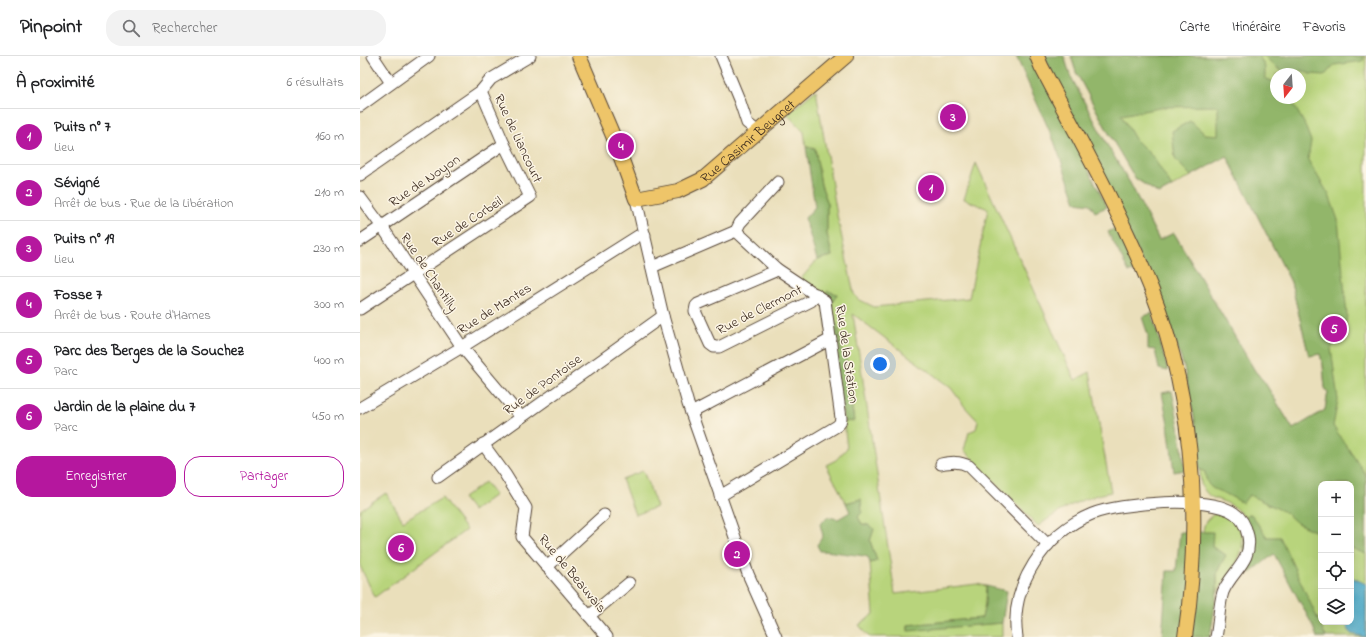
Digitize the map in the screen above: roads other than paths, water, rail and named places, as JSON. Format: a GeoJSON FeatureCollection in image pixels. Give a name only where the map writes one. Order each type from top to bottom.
{"type":"FeatureCollection","features":[{"type":"Feature","properties":{"kind":"main road"},"geometry":{"type":"LineString","coordinates":[[579,56],[614,138],[636,199]]}},
{"type":"Feature","properties":{"kind":"main road","name":"Rue Casimir Beugnet"},"geometry":{"type":"LineString","coordinates":[[636,199],[678,192],[703,179],[846,56]]}},
{"type":"Feature","properties":{"kind":"main road"},"geometry":{"type":"LineString","coordinates":[[1037,56],[1144,269],[1160,313],[1172,353],[1183,404],[1192,471],[1193,537],[1190,595],[1185,637]]}},
{"type":"Feature","properties":{"kind":"street"},"geometry":{"type":"LineString","coordinates":[[373,56],[391,83]]}},
{"type":"Feature","properties":{"kind":"street"},"geometry":{"type":"LineString","coordinates":[[360,106],[428,56]]}},
{"type":"Feature","properties":{"kind":"street"},"geometry":{"type":"LineString","coordinates":[[360,175],[481,91],[490,79],[530,56]]}},
{"type":"Feature","properties":{"kind":"street"},"geometry":{"type":"LineString","coordinates":[[721,56],[747,123],[757,131]]}},
{"type":"Feature","properties":{"kind":"street","name":"Rue de Liancourt"},"geometry":{"type":"LineString","coordinates":[[481,91],[530,198]]}},
{"type":"Feature","properties":{"kind":"street","name":"Rue de Noyon"},"geometry":{"type":"LineString","coordinates":[[360,241],[504,144]]}},
{"type":"Feature","properties":{"kind":"street"},"geometry":{"type":"LineString","coordinates":[[652,267],[736,232],[740,223],[778,182]]}},
{"type":"Feature","properties":{"kind":"street","name":"Rue de Chantilly"},"geometry":{"type":"LineString","coordinates":[[360,197],[382,227],[462,347],[521,417]]}},
{"type":"Feature","properties":{"kind":"street","name":"Rue de Corbeil"},"geometry":{"type":"LineString","coordinates":[[360,309],[530,198]]}},
{"type":"Feature","properties":{"kind":"street"},"geometry":{"type":"LineString","coordinates":[[636,199],[663,316],[692,413],[744,561],[759,600],[776,637]]}},
{"type":"Feature","properties":{"kind":"street"},"geometry":{"type":"LineString","coordinates":[[736,232],[777,269],[816,294]]}},
{"type":"Feature","properties":{"kind":"street","name":"Rue de Mantes"},"geometry":{"type":"LineString","coordinates":[[360,408],[462,347],[638,236],[645,235]]}},
{"type":"Feature","properties":{"kind":"street","name":"Rue de Clermont"},"geometry":{"type":"LineString","coordinates":[[777,269],[696,306],[695,311],[710,344],[714,347],[719,347],[811,301],[816,294]]}},
{"type":"Feature","properties":{"kind":"street","name":"Rue de la Station"},"geometry":{"type":"LineString","coordinates":[[720,496],[840,423],[842,418],[825,301],[816,294]]}},
{"type":"Feature","properties":{"kind":"street","name":"Rue de Pontoise"},"geometry":{"type":"LineString","coordinates":[[438,477],[663,316]]}},
{"type":"Feature","properties":{"kind":"street"},"geometry":{"type":"LineString","coordinates":[[692,413],[831,339]]}},
{"type":"Feature","properties":{"kind":"street","name":"Rue de Beauvais"},"geometry":{"type":"LineString","coordinates":[[483,444],[526,508],[522,538],[607,637]]}},
{"type":"Feature","properties":{"kind":"street"},"geometry":{"type":"LineString","coordinates":[[941,464],[956,462],[964,463],[969,466],[1048,545]]}},
{"type":"Feature","properties":{"kind":"street"},"geometry":{"type":"LineString","coordinates":[[1017,637],[1015,623],[1018,599],[1033,564],[1059,534],[1092,514],[1120,508],[1170,501],[1208,504],[1229,510],[1235,513],[1242,521],[1248,535],[1249,546],[1242,565],[1230,579],[1223,593],[1216,637]]}},
{"type":"Feature","properties":{"kind":"street"},"geometry":{"type":"LineString","coordinates":[[547,567],[604,515]]}},
{"type":"Feature","properties":{"kind":"street"},"geometry":{"type":"LineString","coordinates":[[589,616],[629,583]]}},
{"type":"Feature","properties":{"kind":"water"},"geometry":{"type":"Polygon","coordinates":[[[1354,578],[1366,584],[1366,637],[1351,634],[1346,625],[1354,625],[1354,578]]]}},
{"type":"Feature","properties":{"kind":"place","name":"Puits n° 19"},"geometry":{"type":"Point","coordinates":[953,117]}},
{"type":"Feature","properties":{"kind":"place","name":"Fosse 7"},"geometry":{"type":"Point","coordinates":[621,146]}},
{"type":"Feature","properties":{"kind":"place","name":"Puits n° 7"},"geometry":{"type":"Point","coordinates":[931,188]}},
{"type":"Feature","properties":{"kind":"place","name":"Parc des Berges de la Souchez"},"geometry":{"type":"Point","coordinates":[1334,329]}},
{"type":"Feature","properties":{"kind":"place","name":"Jardin de la plaine du 7"},"geometry":{"type":"Point","coordinates":[401,548]}},
{"type":"Feature","properties":{"kind":"place","name":"Sévigné"},"geometry":{"type":"Point","coordinates":[737,554]}}]}
